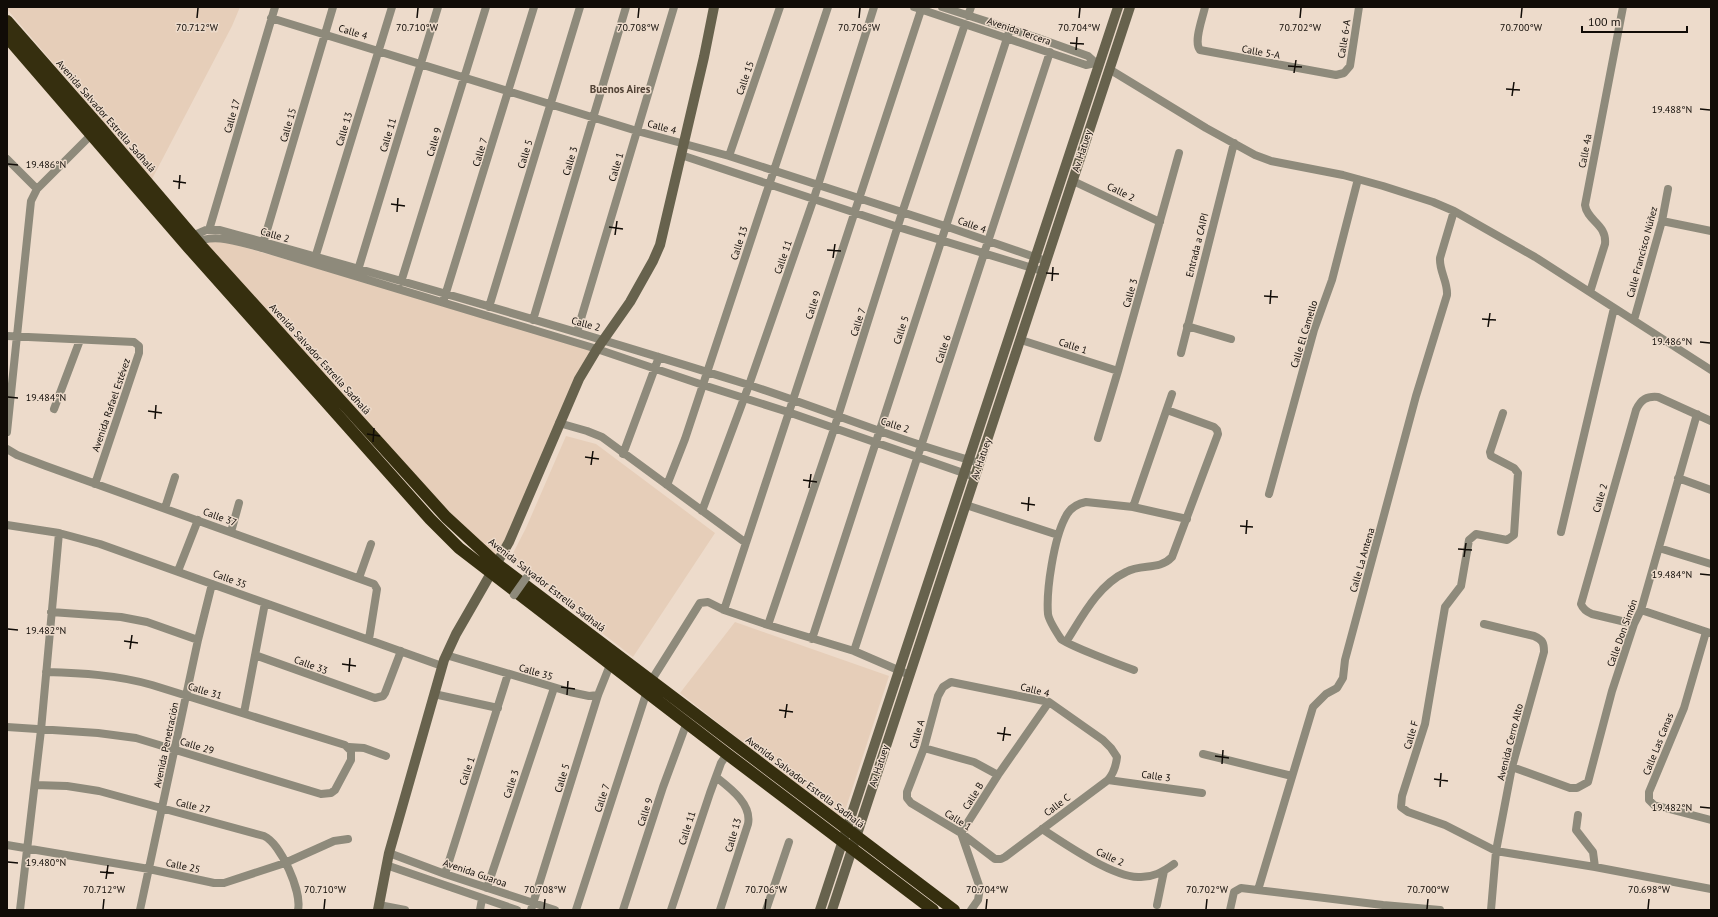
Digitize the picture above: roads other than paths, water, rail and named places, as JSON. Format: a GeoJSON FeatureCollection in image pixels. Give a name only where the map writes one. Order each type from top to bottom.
{"type":"FeatureCollection","features":[{"type":"Feature","properties":{"kind":"highway","name":"Avenida Salvador Estrella Sadhalá"},"geometry":{"type":"LineString","coordinates":[[7,21],[96,131],[430,519],[459,548],[494,569],[649,686],[857,836],[936,907]]}},
{"type":"Feature","properties":{"kind":"highway","name":"Avenida Salvador Estrella Sadhalá"},"geometry":{"type":"LineString","coordinates":[[7,37],[96,131]]}},
{"type":"Feature","properties":{"kind":"highway"},"geometry":{"type":"LineString","coordinates":[[7,47],[81,128],[96,131]]}},
{"type":"Feature","properties":{"kind":"highway","name":"Avenida Salvador Estrella Sadhalá"},"geometry":{"type":"LineString","coordinates":[[649,686],[687,722],[842,841],[936,907],[954,910]]}},
{"type":"Feature","properties":{"kind":"main road"},"geometry":{"type":"LineString","coordinates":[[378,908],[389,853],[446,655],[468,613],[494,569],[537,480],[579,379],[597,349],[630,302],[653,261],[660,245],[704,57],[714,7]]}},
{"type":"Feature","properties":{"kind":"main road","name":"Av. Hatuey"},"geometry":{"type":"LineString","coordinates":[[1041,259],[1097,64],[1118,7]]}},
{"type":"Feature","properties":{"kind":"main road","name":"Av. Hatuey"},"geometry":{"type":"LineString","coordinates":[[842,841],[964,474],[1041,259],[1073,181],[1130,7]]}},
{"type":"Feature","properties":{"kind":"main road","name":"Av. Hatuey"},"geometry":{"type":"LineString","coordinates":[[832,910],[1021,340],[1037,270]]}},
{"type":"Feature","properties":{"kind":"main road"},"geometry":{"type":"LineString","coordinates":[[820,910],[842,841]]}},
{"type":"Feature","properties":{"kind":"street","name":"Calle 17"},"geometry":{"type":"LineString","coordinates":[[209,230],[275,7]]}},
{"type":"Feature","properties":{"kind":"street","name":"Calle 15"},"geometry":{"type":"LineString","coordinates":[[262,245],[333,7]]}},
{"type":"Feature","properties":{"kind":"street","name":"Calle 13"},"geometry":{"type":"LineString","coordinates":[[315,258],[392,7]]}},
{"type":"Feature","properties":{"kind":"street","name":"Calle 11"},"geometry":{"type":"LineString","coordinates":[[358,270],[438,7]]}},
{"type":"Feature","properties":{"kind":"street","name":"Calle 9"},"geometry":{"type":"LineString","coordinates":[[401,282],[486,7]]}},
{"type":"Feature","properties":{"kind":"street","name":"Calle 7"},"geometry":{"type":"LineString","coordinates":[[444,299],[534,7]]}},
{"type":"Feature","properties":{"kind":"street","name":"Calle 5"},"geometry":{"type":"LineString","coordinates":[[489,307],[580,7]]}},
{"type":"Feature","properties":{"kind":"street","name":"Calle 3"},"geometry":{"type":"LineString","coordinates":[[533,320],[626,7]]}},
{"type":"Feature","properties":{"kind":"street","name":"Calle 1"},"geometry":{"type":"LineString","coordinates":[[577,332],[674,7]]}},
{"type":"Feature","properties":{"kind":"street","name":"Calle 15"},"geometry":{"type":"LineString","coordinates":[[729,156],[780,7]]}},
{"type":"Feature","properties":{"kind":"street","name":"Calle 13"},"geometry":{"type":"LineString","coordinates":[[667,485],[685,439],[828,7]]}},
{"type":"Feature","properties":{"kind":"street","name":"Calle 11"},"geometry":{"type":"LineString","coordinates":[[702,511],[749,385],[814,198],[874,7]]}},
{"type":"Feature","properties":{"kind":"street","name":"Avenida Tercera"},"geometry":{"type":"LineString","coordinates":[[942,7],[1008,38],[1086,65],[1097,64]]}},
{"type":"Feature","properties":{"kind":"street","name":"Calle 7"},"geometry":{"type":"LineString","coordinates":[[768,625],[834,429],[902,213],[971,7]]}},
{"type":"Feature","properties":{"kind":"street","name":"Calle 5-A"},"geometry":{"type":"LineString","coordinates":[[1205,7],[1197,40],[1198,48],[1205,52],[1336,75],[1344,73]]}},
{"type":"Feature","properties":{"kind":"street","name":"Calle 6-A"},"geometry":{"type":"LineString","coordinates":[[1344,73],[1350,66],[1359,7]]}},
{"type":"Feature","properties":{"kind":"street","name":"Calle 4a"},"geometry":{"type":"LineString","coordinates":[[1590,292],[1605,244],[1605,236],[1603,230],[1586,210],[1585,205],[1623,7]]}},
{"type":"Feature","properties":{"kind":"street","name":"Calle 9"},"geometry":{"type":"LineString","coordinates":[[724,610],[919,8]]}},
{"type":"Feature","properties":{"kind":"street","name":"Avenida Tercera"},"geometry":{"type":"LineString","coordinates":[[919,8],[1010,29],[1088,56],[1097,64]]}},
{"type":"Feature","properties":{"kind":"street","name":"Calle 4"},"geometry":{"type":"LineString","coordinates":[[271,18],[509,90],[550,104],[729,156],[945,226],[1041,259]]}},
{"type":"Feature","properties":{"kind":"street","name":"Calle 5"},"geometry":{"type":"LineString","coordinates":[[812,638],[878,430],[1010,29]]}},
{"type":"Feature","properties":{"kind":"street","name":"Calle 6"},"geometry":{"type":"LineString","coordinates":[[854,651],[1050,52]]}},
{"type":"Feature","properties":{"kind":"street"},"geometry":{"type":"LineString","coordinates":[[1109,69],[1234,143],[1271,161],[1358,179],[1433,202],[1454,211],[1535,257],[1711,370]]}},
{"type":"Feature","properties":{"kind":"street"},"geometry":{"type":"LineString","coordinates":[[7,432],[8,404],[31,201],[37,189],[96,131]]}},
{"type":"Feature","properties":{"kind":"street","name":"Entrada a CAIPI"},"geometry":{"type":"LineString","coordinates":[[1180,353],[1234,143]]}},
{"type":"Feature","properties":{"kind":"street","name":"Calle 3"},"geometry":{"type":"LineString","coordinates":[[1098,438],[1179,153]]}},
{"type":"Feature","properties":{"kind":"street"},"geometry":{"type":"LineString","coordinates":[[681,155],[898,227],[1037,270]]}},
{"type":"Feature","properties":{"kind":"street"},"geometry":{"type":"LineString","coordinates":[[7,159],[37,189]]}},
{"type":"Feature","properties":{"kind":"street","name":"Calle El Camello"},"geometry":{"type":"LineString","coordinates":[[1269,494],[1314,330],[1332,280],[1358,179]]}},
{"type":"Feature","properties":{"kind":"street","name":"Calle 2"},"geometry":{"type":"LineString","coordinates":[[1073,181],[1160,222]]}},
{"type":"Feature","properties":{"kind":"street","name":"Calle Francisco Núñez"},"geometry":{"type":"LineString","coordinates":[[1634,320],[1662,221],[1668,189]]}},
{"type":"Feature","properties":{"kind":"street","name":"Calle La Antena"},"geometry":{"type":"LineString","coordinates":[[1258,890],[1313,707],[1326,694],[1337,688],[1343,678],[1345,660],[1400,461],[1416,396],[1447,295],[1447,286],[1439,263],[1454,211]]}},
{"type":"Feature","properties":{"kind":"street"},"geometry":{"type":"LineString","coordinates":[[1662,221],[1711,231]]}},
{"type":"Feature","properties":{"kind":"street","name":"Calle 2"},"geometry":{"type":"LineString","coordinates":[[191,241],[209,230],[220,230],[262,245],[444,299],[597,349],[788,412],[975,477]]}},
{"type":"Feature","properties":{"kind":"street","name":"Calle 2"},"geometry":{"type":"LineString","coordinates":[[191,241],[220,238],[262,245],[401,282],[444,299],[489,307],[604,339],[707,373],[749,385],[878,430],[980,463]]}},
{"type":"Feature","properties":{"kind":"street"},"geometry":{"type":"LineString","coordinates":[[1561,532],[1614,308]]}},
{"type":"Feature","properties":{"kind":"street"},"geometry":{"type":"LineString","coordinates":[[1187,326],[1231,339]]}},
{"type":"Feature","properties":{"kind":"street"},"geometry":{"type":"LineString","coordinates":[[554,336],[558,327]]}},
{"type":"Feature","properties":{"kind":"street","name":"Avenida Rafael Estévez"},"geometry":{"type":"LineString","coordinates":[[7,336],[137,343],[140,349],[95,484]]}},
{"type":"Feature","properties":{"kind":"street"},"geometry":{"type":"LineString","coordinates":[[54,409],[80,340]]}},
{"type":"Feature","properties":{"kind":"street","name":"Calle 1"},"geometry":{"type":"LineString","coordinates":[[1021,340],[1118,371]]}},
{"type":"Feature","properties":{"kind":"street"},"geometry":{"type":"LineString","coordinates":[[623,454],[659,357]]}},
{"type":"Feature","properties":{"kind":"street"},"geometry":{"type":"LineString","coordinates":[[1133,507],[1172,394]]}},
{"type":"Feature","properties":{"kind":"street","name":"Calle 2"},"geometry":{"type":"LineString","coordinates":[[1634,624],[1592,614],[1587,612],[1581,604],[1636,410],[1644,399],[1650,396],[1658,397],[1697,414]]}},
{"type":"Feature","properties":{"kind":"street"},"geometry":{"type":"LineString","coordinates":[[1066,642],[1107,584],[1132,569],[1160,566],[1172,557],[1216,438],[1217,430],[1214,427],[1166,410]]}},
{"type":"Feature","properties":{"kind":"street","name":"Calle F"},"geometry":{"type":"LineString","coordinates":[[1503,414],[1490,452],[1491,456],[1514,468],[1518,473],[1514,535],[1507,540],[1476,534],[1469,540],[1461,586],[1445,607],[1425,724],[1400,802],[1401,807],[1404,810],[1446,825],[1496,851],[1711,888]]}},
{"type":"Feature","properties":{"kind":"street"},"geometry":{"type":"LineString","coordinates":[[1697,414],[1711,421]]}},
{"type":"Feature","properties":{"kind":"street","name":"Calle Don Simón"},"geometry":{"type":"LineString","coordinates":[[1512,767],[1570,788],[1577,788],[1588,782],[1612,691],[1634,624],[1641,610],[1697,414]]}},
{"type":"Feature","properties":{"kind":"street"},"geometry":{"type":"LineString","coordinates":[[559,424],[580,428],[598,435],[746,543]]}},
{"type":"Feature","properties":{"kind":"street","name":"Calle 37"},"geometry":{"type":"LineString","coordinates":[[7,449],[26,459],[374,584],[377,589],[369,639]]}},
{"type":"Feature","properties":{"kind":"street"},"geometry":{"type":"LineString","coordinates":[[164,508],[175,477]]}},
{"type":"Feature","properties":{"kind":"street"},"geometry":{"type":"LineString","coordinates":[[1678,478],[1711,490]]}},
{"type":"Feature","properties":{"kind":"street"},"geometry":{"type":"LineString","coordinates":[[1134,670],[1062,640],[1048,616],[1048,587],[1058,535],[1065,518],[1071,509],[1080,503],[1086,502],[1133,507],[1187,519]]}},
{"type":"Feature","properties":{"kind":"street"},"geometry":{"type":"LineString","coordinates":[[231,532],[239,503]]}},
{"type":"Feature","properties":{"kind":"street"},"geometry":{"type":"LineString","coordinates":[[966,505],[1058,535]]}},
{"type":"Feature","properties":{"kind":"street"},"geometry":{"type":"LineString","coordinates":[[178,571],[198,520]]}},
{"type":"Feature","properties":{"kind":"street","name":"Calle 35"},"geometry":{"type":"LineString","coordinates":[[7,525],[59,533],[100,544],[442,666]]}},
{"type":"Feature","properties":{"kind":"street"},"geometry":{"type":"LineString","coordinates":[[20,910],[41,730],[59,533]]}},
{"type":"Feature","properties":{"kind":"street"},"geometry":{"type":"LineString","coordinates":[[359,578],[371,544]]}},
{"type":"Feature","properties":{"kind":"street"},"geometry":{"type":"LineString","coordinates":[[1659,548],[1711,564]]}},
{"type":"Feature","properties":{"kind":"street"},"geometry":{"type":"LineString","coordinates":[[514,594],[526,578]]}},
{"type":"Feature","properties":{"kind":"street","name":"Avenida Penetración"},"geometry":{"type":"LineString","coordinates":[[140,910],[198,640],[212,584]]}},
{"type":"Feature","properties":{"kind":"street"},"geometry":{"type":"LineString","coordinates":[[244,713],[265,602]]}},
{"type":"Feature","properties":{"kind":"street"},"geometry":{"type":"LineString","coordinates":[[649,686],[700,603],[708,602],[724,610],[768,625],[854,651],[909,674]]}},
{"type":"Feature","properties":{"kind":"street"},"geometry":{"type":"LineString","coordinates":[[1641,610],[1709,633]]}},
{"type":"Feature","properties":{"kind":"street"},"geometry":{"type":"LineString","coordinates":[[51,612],[121,617],[147,622],[198,640]]}},
{"type":"Feature","properties":{"kind":"street","name":"Avenida Cerro Alto"},"geometry":{"type":"LineString","coordinates":[[1484,624],[1534,636],[1541,639],[1544,644],[1544,652],[1512,767],[1496,851],[1491,910]]}},
{"type":"Feature","properties":{"kind":"street","name":"Calle Las Canas"},"geometry":{"type":"LineString","coordinates":[[1709,633],[1684,708],[1649,792],[1649,800],[1654,805],[1711,820]]}},
{"type":"Feature","properties":{"kind":"street","name":"Calle 33"},"geometry":{"type":"LineString","coordinates":[[255,655],[375,698],[379,698],[385,693],[401,651]]}},
{"type":"Feature","properties":{"kind":"street","name":"Calle 35"},"geometry":{"type":"LineString","coordinates":[[446,655],[554,688],[586,696],[598,695]]}},
{"type":"Feature","properties":{"kind":"street","name":"Calle 5"},"geometry":{"type":"LineString","coordinates":[[532,907],[598,695],[613,658]]}},
{"type":"Feature","properties":{"kind":"street","name":"Calle 31"},"geometry":{"type":"LineString","coordinates":[[46,672],[89,673],[127,678],[345,744],[350,749],[364,748],[386,756]]}},
{"type":"Feature","properties":{"kind":"street","name":"Calle 1"},"geometry":{"type":"LineString","coordinates":[[446,874],[508,674]]}},
{"type":"Feature","properties":{"kind":"street","name":"Calle 4"},"geometry":{"type":"LineString","coordinates":[[954,682],[1049,702],[1104,740],[1117,757]]}},
{"type":"Feature","properties":{"kind":"street","name":"Calle A"},"geometry":{"type":"LineString","coordinates":[[907,798],[924,748],[940,692],[948,684],[954,682]]}},
{"type":"Feature","properties":{"kind":"street","name":"Calle 7"},"geometry":{"type":"LineString","coordinates":[[576,910],[649,686]]}},
{"type":"Feature","properties":{"kind":"street","name":"Calle 3"},"geometry":{"type":"LineString","coordinates":[[488,888],[554,688]]}},
{"type":"Feature","properties":{"kind":"street"},"geometry":{"type":"LineString","coordinates":[[434,694],[498,708]]}},
{"type":"Feature","properties":{"kind":"street","name":"Calle B"},"geometry":{"type":"LineString","coordinates":[[961,833],[998,775],[1049,702]]}},
{"type":"Feature","properties":{"kind":"street","name":"Calle 9"},"geometry":{"type":"LineString","coordinates":[[623,910],[687,722]]}},
{"type":"Feature","properties":{"kind":"street","name":"Calle 29"},"geometry":{"type":"LineString","coordinates":[[7,727],[98,732],[136,738],[326,794],[336,790],[340,783],[351,760],[350,749]]}},
{"type":"Feature","properties":{"kind":"street"},"geometry":{"type":"LineString","coordinates":[[924,748],[974,762],[998,775]]}},
{"type":"Feature","properties":{"kind":"street","name":"Calle 11"},"geometry":{"type":"LineString","coordinates":[[671,910],[721,763],[727,754]]}},
{"type":"Feature","properties":{"kind":"street"},"geometry":{"type":"LineString","coordinates":[[1203,754],[1292,776]]}},
{"type":"Feature","properties":{"kind":"street","name":"Calle C"},"geometry":{"type":"LineString","coordinates":[[998,859],[1005,857],[1108,780],[1115,769],[1117,757]]}},
{"type":"Feature","properties":{"kind":"street","name":"Calle 13"},"geometry":{"type":"LineString","coordinates":[[716,777],[740,799],[748,810],[749,816],[748,824],[720,910]]}},
{"type":"Feature","properties":{"kind":"street","name":"Calle 3"},"geometry":{"type":"LineString","coordinates":[[1108,780],[1202,793]]}},
{"type":"Feature","properties":{"kind":"street","name":"Calle 27"},"geometry":{"type":"LineString","coordinates":[[35,785],[67,786],[99,791],[264,836],[275,844],[285,863],[296,892],[299,906],[298,910]]}},
{"type":"Feature","properties":{"kind":"street","name":"Calle 1"},"geometry":{"type":"LineString","coordinates":[[907,798],[911,803],[961,833],[998,859]]}},
{"type":"Feature","properties":{"kind":"street"},"geometry":{"type":"LineString","coordinates":[[1578,815],[1576,830],[1593,852],[1595,867]]}},
{"type":"Feature","properties":{"kind":"street","name":"Calle 2"},"geometry":{"type":"LineString","coordinates":[[1042,829],[1103,866],[1128,875],[1146,877],[1164,871],[1174,864]]}},
{"type":"Feature","properties":{"kind":"street"},"geometry":{"type":"LineString","coordinates":[[961,833],[980,888],[978,900],[971,910]]}},
{"type":"Feature","properties":{"kind":"street","name":"Calle 25"},"geometry":{"type":"LineString","coordinates":[[7,845],[149,869],[224,884],[285,863],[334,840],[348,839]]}},
{"type":"Feature","properties":{"kind":"street"},"geometry":{"type":"LineString","coordinates":[[766,910],[789,842]]}},
{"type":"Feature","properties":{"kind":"street","name":"Avenida Guaroa"},"geometry":{"type":"LineString","coordinates":[[389,853],[488,888],[532,907],[555,910]]}},
{"type":"Feature","properties":{"kind":"street"},"geometry":{"type":"LineString","coordinates":[[386,865],[517,910]]}},
{"type":"Feature","properties":{"kind":"street"},"geometry":{"type":"LineString","coordinates":[[1157,904],[1164,871]]}},
{"type":"Feature","properties":{"kind":"street"},"geometry":{"type":"LineString","coordinates":[[1230,910],[1234,892],[1237,889],[1242,888],[1383,908],[1440,910]]}},
{"type":"Feature","properties":{"kind":"street"},"geometry":{"type":"LineString","coordinates":[[480,910],[482,899]]}},
{"type":"Feature","properties":{"kind":"street"},"geometry":{"type":"LineString","coordinates":[[378,908],[405,910]]}},
{"type":"Feature","properties":{"kind":"district","name":"Buenos Aires"},"geometry":{"type":"Point","coordinates":[620,89]}}]}
